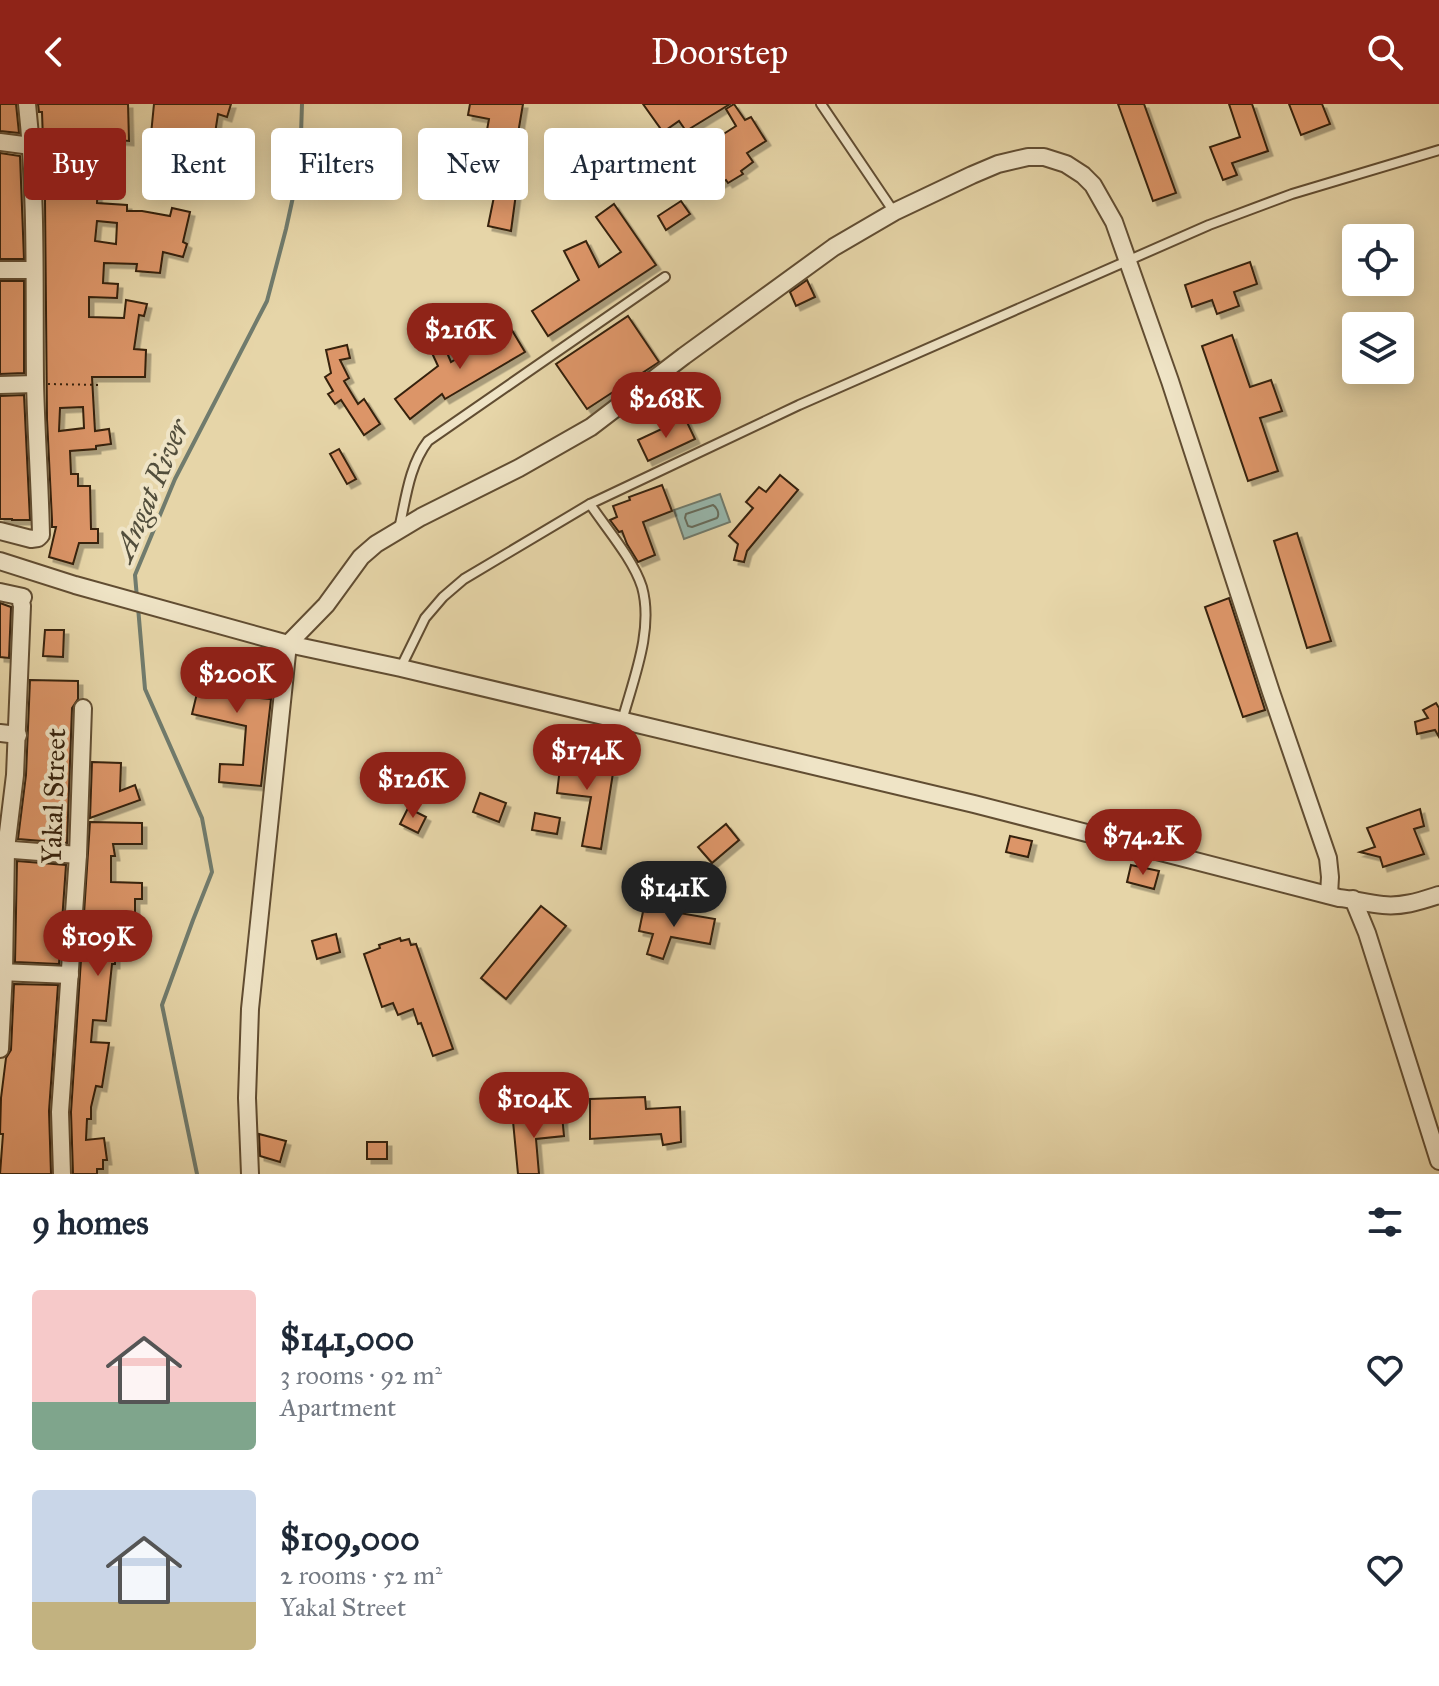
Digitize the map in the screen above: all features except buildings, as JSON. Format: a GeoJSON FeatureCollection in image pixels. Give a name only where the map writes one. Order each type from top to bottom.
{"type":"FeatureCollection","features":[{"type":"Feature","properties":{"kind":"street"},"geometry":{"type":"LineString","coordinates":[[27,104],[29,128]]}},
{"type":"Feature","properties":{"kind":"street"},"geometry":{"type":"LineString","coordinates":[[0,142],[24,145]]}},
{"type":"Feature","properties":{"kind":"street"},"geometry":{"type":"LineString","coordinates":[[250,1174],[247,1098],[250,1009],[288,644],[326,605],[361,557],[376,544],[591,427],[834,247],[894,212],[998,164],[1028,157],[1044,157],[1066,164],[1093,185],[1114,222],[1328,858],[1329,895]]}},
{"type":"Feature","properties":{"kind":"street"},"geometry":{"type":"LineString","coordinates":[[0,531],[31,539],[41,535],[32,200]]}},
{"type":"Feature","properties":{"kind":"street"},"geometry":{"type":"LineString","coordinates":[[0,270],[34,270]]}},
{"type":"Feature","properties":{"kind":"street"},"geometry":{"type":"LineString","coordinates":[[0,385],[35,384]]}},
{"type":"Feature","properties":{"kind":"street"},"geometry":{"type":"LineString","coordinates":[[0,561],[288,644],[974,804],[1339,898],[1395,905],[1439,895]]}},
{"type":"Feature","properties":{"kind":"street"},"geometry":{"type":"LineString","coordinates":[[0,592],[23,597],[15,775],[3,849],[0,1049]]}},
{"type":"Feature","properties":{"kind":"street","name":"Yakal Street"},"geometry":{"type":"LineString","coordinates":[[62,1174],[60,1112],[78,855],[83,708]]}},
{"type":"Feature","properties":{"kind":"street"},"geometry":{"type":"LineString","coordinates":[[0,733],[18,735]]}},
{"type":"Feature","properties":{"kind":"street"},"geometry":{"type":"LineString","coordinates":[[3,849],[78,855]]}},
{"type":"Feature","properties":{"kind":"street"},"geometry":{"type":"LineString","coordinates":[[1353,899],[1372,946],[1439,1161]]}},
{"type":"Feature","properties":{"kind":"street"},"geometry":{"type":"LineString","coordinates":[[2,972],[70,975]]}},
{"type":"Feature","properties":{"kind":"lane"},"geometry":{"type":"LineString","coordinates":[[821,104],[894,212]]}},
{"type":"Feature","properties":{"kind":"lane"},"geometry":{"type":"LineString","coordinates":[[401,668],[425,618],[443,597],[464,579],[590,504],[799,405],[1209,225],[1292,194],[1439,150]]}},
{"type":"Feature","properties":{"kind":"lane"},"geometry":{"type":"LineString","coordinates":[[399,530],[412,471],[418,454],[428,441],[665,277]]}},
{"type":"Feature","properties":{"kind":"lane"},"geometry":{"type":"LineString","coordinates":[[590,504],[630,563],[641,586],[645,608],[640,653],[622,721]]}},
{"type":"Feature","properties":{"kind":"path"},"geometry":{"type":"LineString","coordinates":[[35,384],[101,385]]}},
{"type":"Feature","properties":{"kind":"water"},"geometry":{"type":"Polygon","coordinates":[[[720,494],[730,522],[684,539],[674,510],[720,494]]]}},
{"type":"Feature","properties":{"kind":"waterway","name":"Angat River"},"geometry":{"type":"LineString","coordinates":[[137,598],[135,575],[175,479],[267,301],[300,165],[302,104]]}},
{"type":"Feature","properties":{"kind":"waterway","name":"Angat River"},"geometry":{"type":"LineString","coordinates":[[138,607],[145,689],[202,818],[212,872],[162,1005],[197,1174]]}}]}
